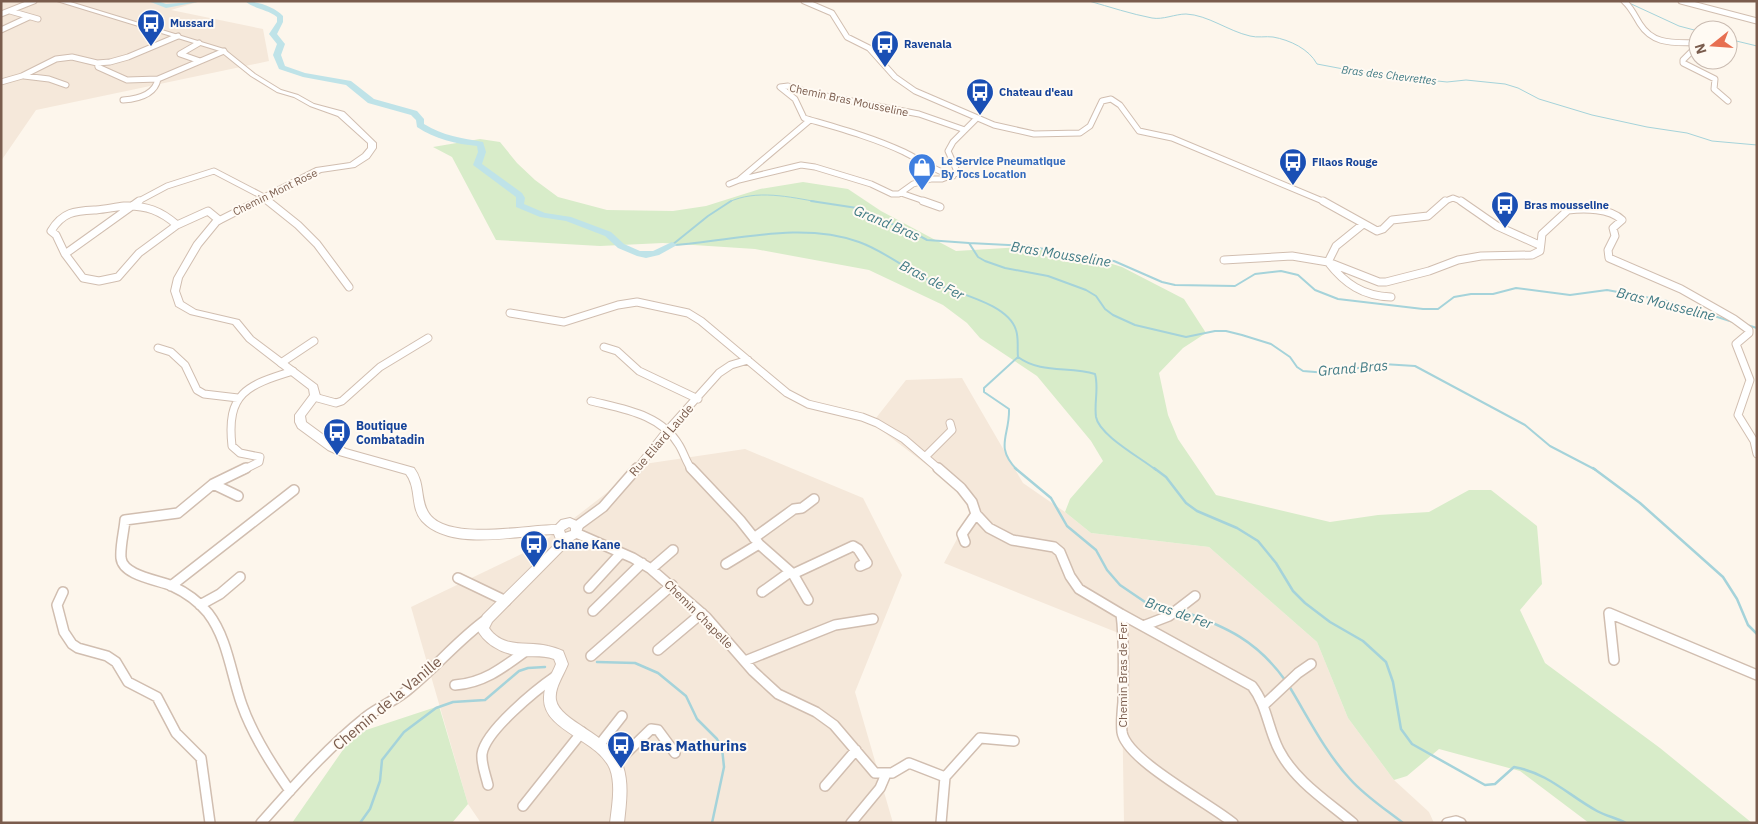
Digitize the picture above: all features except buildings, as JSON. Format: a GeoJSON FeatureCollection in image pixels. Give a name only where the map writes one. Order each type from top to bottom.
{"type":"FeatureCollection","features":[{"type":"Feature","properties":{"kind":"street"},"geometry":{"type":"LineString","coordinates":[[1,14],[34,1]]}},
{"type":"Feature","properties":{"kind":"street","name":"Chemin Mont Rose"},"geometry":{"type":"LineString","coordinates":[[60,1],[224,51],[253,76],[279,91],[296,96],[312,105],[341,114],[372,143],[372,148],[366,156],[352,165],[319,170],[219,220],[208,230],[178,278],[176,297],[179,304],[186,309],[236,322],[250,338],[314,387],[314,397]]}},
{"type":"Feature","properties":{"kind":"street","name":"Chemin Bras Mousseline"},"geometry":{"type":"LineString","coordinates":[[804,1],[832,13],[847,37],[876,54],[895,77],[916,91],[977,118],[1010,130],[1034,134],[1080,132],[1090,126],[1102,101],[1111,99],[1120,105],[1139,131],[1172,138],[1206,154],[1302,191],[1344,211],[1374,230],[1382,230],[1392,220],[1430,215],[1445,200],[1452,197],[1458,199],[1497,226],[1532,242],[1540,243]]}},
{"type":"Feature","properties":{"kind":"street"},"geometry":{"type":"LineString","coordinates":[[1624,1],[1629,5],[1646,33],[1653,38],[1668,42],[1688,43]]}},
{"type":"Feature","properties":{"kind":"street"},"geometry":{"type":"LineString","coordinates":[[1681,1],[1757,20]]}},
{"type":"Feature","properties":{"kind":"street"},"geometry":{"type":"LineString","coordinates":[[1,8],[38,19]]}},
{"type":"Feature","properties":{"kind":"street"},"geometry":{"type":"LineString","coordinates":[[1,30],[29,17]]}},
{"type":"Feature","properties":{"kind":"street"},"geometry":{"type":"LineString","coordinates":[[1,82],[22,76],[50,61],[65,57],[97,63],[110,62],[128,57],[178,36]]}},
{"type":"Feature","properties":{"kind":"street"},"geometry":{"type":"LineString","coordinates":[[200,43],[180,54],[200,61]]}},
{"type":"Feature","properties":{"kind":"street"},"geometry":{"type":"LineString","coordinates":[[97,63],[98,67],[128,80],[158,78],[224,51]]}},
{"type":"Feature","properties":{"kind":"street"},"geometry":{"type":"LineString","coordinates":[[1688,55],[1683,60],[1683,63],[1688,66]]}},
{"type":"Feature","properties":{"kind":"street"},"geometry":{"type":"LineString","coordinates":[[1697,70],[1715,79],[1714,89],[1728,101]]}},
{"type":"Feature","properties":{"kind":"street"},"geometry":{"type":"LineString","coordinates":[[22,76],[49,79],[66,85]]}},
{"type":"Feature","properties":{"kind":"street"},"geometry":{"type":"LineString","coordinates":[[123,100],[147,94],[156,86],[158,78]]}},
{"type":"Feature","properties":{"kind":"street","name":"Chemin Bras Mousseline"},"geometry":{"type":"LineString","coordinates":[[810,120],[803,117],[801,108],[795,100],[780,87],[788,86],[815,94],[919,114],[965,130]]}},
{"type":"Feature","properties":{"kind":"street"},"geometry":{"type":"LineString","coordinates":[[953,176],[956,169],[948,151],[953,142],[977,118]]}},
{"type":"Feature","properties":{"kind":"street"},"geometry":{"type":"LineString","coordinates":[[739,180],[810,120],[850,131],[903,152],[943,173],[953,176]]}},
{"type":"Feature","properties":{"kind":"street"},"geometry":{"type":"LineString","coordinates":[[729,184],[801,165],[871,184],[892,194],[901,193],[940,207]]}},
{"type":"Feature","properties":{"kind":"street"},"geometry":{"type":"LineString","coordinates":[[64,254],[132,205],[167,186],[211,171],[264,197],[298,225],[317,244],[349,287]]}},
{"type":"Feature","properties":{"kind":"street"},"geometry":{"type":"LineString","coordinates":[[901,193],[913,184],[921,181],[953,176]]}},
{"type":"Feature","properties":{"kind":"street"},"geometry":{"type":"LineString","coordinates":[[177,225],[164,214],[132,205],[79,210],[59,222],[52,231],[56,235],[64,254],[83,278],[99,281],[119,276],[139,253],[177,225],[208,211],[219,220]]}},
{"type":"Feature","properties":{"kind":"street"},"geometry":{"type":"LineString","coordinates":[[1224,260],[1292,256],[1328,262],[1379,282],[1386,282],[1429,271],[1458,260],[1481,256],[1532,255],[1540,251],[1542,234],[1568,210],[1591,210],[1618,215],[1622,220],[1613,228],[1615,236],[1608,250],[1609,258],[1616,263],[1681,289],[1734,319],[1749,330],[1747,337],[1736,344],[1750,380],[1738,415],[1754,441],[1757,454]]}},
{"type":"Feature","properties":{"kind":"street"},"geometry":{"type":"LineString","coordinates":[[1328,262],[1336,246],[1362,224]]}},
{"type":"Feature","properties":{"kind":"street"},"geometry":{"type":"LineString","coordinates":[[1328,262],[1338,276],[1349,286],[1367,295],[1391,297]]}},
{"type":"Feature","properties":{"kind":"street","name":"Chemin Bras de Fer"},"geometry":{"type":"LineString","coordinates":[[510,313],[564,322],[618,305],[644,303],[696,317],[787,393],[801,402],[851,413],[877,422],[904,439],[961,488],[972,502],[976,514],[989,528],[1003,537],[1017,541],[1054,546],[1060,552],[1070,576],[1080,588],[1121,614],[1124,634],[1122,734],[1126,743],[1139,757],[1233,823]]}},
{"type":"Feature","properties":{"kind":"street"},"geometry":{"type":"LineString","coordinates":[[428,338],[380,367],[342,401],[336,403],[314,397],[300,415],[300,422],[342,452],[410,472],[414,478],[420,506],[425,516],[444,529],[469,535],[541,529],[569,532],[562,544],[488,619],[483,629],[488,637],[513,649],[548,651],[559,655],[562,664],[552,687],[551,707],[561,719],[600,744],[615,764],[619,794],[617,823]]}},
{"type":"Feature","properties":{"kind":"street"},"geometry":{"type":"LineString","coordinates":[[281,362],[314,341]]}},
{"type":"Feature","properties":{"kind":"street"},"geometry":{"type":"LineString","coordinates":[[158,348],[171,352],[185,365],[195,387],[200,392],[238,398]]}},
{"type":"Feature","properties":{"kind":"street"},"geometry":{"type":"LineString","coordinates":[[604,348],[617,351],[639,371],[698,399]]}},
{"type":"Feature","properties":{"kind":"street","name":"Rue Eliard Laude"},"geometry":{"type":"LineString","coordinates":[[569,532],[585,522],[616,493],[667,431],[728,365],[748,360]]}},
{"type":"Feature","properties":{"kind":"street"},"geometry":{"type":"LineString","coordinates":[[290,791],[275,772],[254,732],[238,694],[228,656],[214,620],[200,605],[171,586],[147,578],[124,565],[122,550],[125,520],[173,515],[182,510],[213,484],[253,466],[261,460],[258,456],[237,451],[232,446],[231,421],[238,398],[259,381],[293,371]]}},
{"type":"Feature","properties":{"kind":"street"},"geometry":{"type":"LineString","coordinates":[[591,401],[642,414],[664,427],[679,445],[685,460],[696,476],[740,520],[757,541],[792,573],[808,600]]}},
{"type":"Feature","properties":{"kind":"street"},"geometry":{"type":"LineString","coordinates":[[925,457],[952,430],[950,423]]}},
{"type":"Feature","properties":{"kind":"street"},"geometry":{"type":"LineString","coordinates":[[213,484],[238,496]]}},
{"type":"Feature","properties":{"kind":"street"},"geometry":{"type":"LineString","coordinates":[[171,586],[294,490]]}},
{"type":"Feature","properties":{"kind":"street"},"geometry":{"type":"LineString","coordinates":[[726,564],[757,541],[794,509],[802,508],[814,499]]}},
{"type":"Feature","properties":{"kind":"street"},"geometry":{"type":"LineString","coordinates":[[965,542],[962,534],[976,514]]}},
{"type":"Feature","properties":{"kind":"street","name":"Chemin Chapelle"},"geometry":{"type":"LineString","coordinates":[[569,532],[622,552],[652,568],[702,613],[778,694],[826,718],[845,736],[875,773],[886,774]]}},
{"type":"Feature","properties":{"kind":"street"},"geometry":{"type":"LineString","coordinates":[[762,592],[792,573],[853,546],[857,547],[867,563]]}},
{"type":"Feature","properties":{"kind":"street"},"geometry":{"type":"LineString","coordinates":[[652,568],[673,550]]}},
{"type":"Feature","properties":{"kind":"street"},"geometry":{"type":"LineString","coordinates":[[589,588],[622,552]]}},
{"type":"Feature","properties":{"kind":"street"},"geometry":{"type":"LineString","coordinates":[[593,611],[642,563]]}},
{"type":"Feature","properties":{"kind":"street"},"geometry":{"type":"LineString","coordinates":[[200,605],[220,594],[240,577]]}},
{"type":"Feature","properties":{"kind":"street"},"geometry":{"type":"LineString","coordinates":[[458,578],[506,600]]}},
{"type":"Feature","properties":{"kind":"street"},"geometry":{"type":"LineString","coordinates":[[591,656],[672,585]]}},
{"type":"Feature","properties":{"kind":"street"},"geometry":{"type":"LineString","coordinates":[[63,592],[57,605],[64,632],[72,644],[78,648],[107,656],[116,662],[128,682],[157,697],[176,733],[201,758],[210,823]]}},
{"type":"Feature","properties":{"kind":"street"},"geometry":{"type":"LineString","coordinates":[[1143,626],[1168,616],[1195,596]]}},
{"type":"Feature","properties":{"kind":"street"},"geometry":{"type":"LineString","coordinates":[[658,650],[702,613]]}},
{"type":"Feature","properties":{"kind":"street"},"geometry":{"type":"LineString","coordinates":[[1614,660],[1609,613],[1757,675]]}},
{"type":"Feature","properties":{"kind":"street"},"geometry":{"type":"LineString","coordinates":[[1121,614],[1244,681],[1259,693],[1265,704],[1274,739],[1290,767],[1353,823]]}},
{"type":"Feature","properties":{"kind":"street","name":"Chemin de la Vanille"},"geometry":{"type":"LineString","coordinates":[[261,823],[290,791],[360,722],[378,708],[408,690],[469,632],[488,619]]}},
{"type":"Feature","properties":{"kind":"street"},"geometry":{"type":"LineString","coordinates":[[745,661],[835,625],[873,619]]}},
{"type":"Feature","properties":{"kind":"street"},"geometry":{"type":"LineString","coordinates":[[455,686],[474,684],[485,680],[528,650]]}},
{"type":"Feature","properties":{"kind":"street"},"geometry":{"type":"LineString","coordinates":[[1265,704],[1296,674],[1311,664]]}},
{"type":"Feature","properties":{"kind":"street"},"geometry":{"type":"LineString","coordinates":[[488,785],[482,754],[486,745],[519,704],[541,685],[558,675]]}},
{"type":"Feature","properties":{"kind":"street"},"geometry":{"type":"LineString","coordinates":[[600,744],[622,716]]}},
{"type":"Feature","properties":{"kind":"street"},"geometry":{"type":"LineString","coordinates":[[615,764],[652,729],[658,730],[676,753]]}},
{"type":"Feature","properties":{"kind":"street"},"geometry":{"type":"LineString","coordinates":[[523,806],[582,732]]}},
{"type":"Feature","properties":{"kind":"street"},"geometry":{"type":"LineString","coordinates":[[941,823],[945,778],[980,738],[1014,741]]}},
{"type":"Feature","properties":{"kind":"street"},"geometry":{"type":"LineString","coordinates":[[825,786],[856,750]]}},
{"type":"Feature","properties":{"kind":"street"},"geometry":{"type":"LineString","coordinates":[[851,823],[880,788],[886,774],[900,770],[909,762],[945,778]]}},
{"type":"Feature","properties":{"kind":"street"},"geometry":{"type":"LineString","coordinates":[[1447,823],[1456,821],[1461,823]]}},
{"type":"Feature","properties":{"kind":"shaded area"},"geometry":{"type":"Polygon","coordinates":[[[1,1],[201,1],[171,10],[263,29],[269,61],[36,110],[1,161],[1,1]]]}},
{"type":"Feature","properties":{"kind":"shaded area"},"geometry":{"type":"Polygon","coordinates":[[[962,378],[1023,483],[1065,512],[1091,533],[1209,547],[1317,642],[1348,718],[1394,780],[1429,812],[1434,823],[1124,823],[1121,634],[944,563],[970,515],[965,500],[953,485],[872,423],[906,380],[962,378]]]}},
{"type":"Feature","properties":{"kind":"shaded area"},"geometry":{"type":"Polygon","coordinates":[[[745,449],[863,498],[902,575],[855,692],[893,823],[481,823],[468,804],[411,607],[538,546],[644,464],[745,449]]]}},
{"type":"Feature","properties":{"kind":"green space"},"geometry":{"type":"Polygon","coordinates":[[[480,139],[500,142],[517,163],[535,180],[558,197],[607,210],[673,211],[706,206],[760,189],[803,182],[848,189],[881,211],[956,251],[1021,247],[1080,254],[1122,267],[1184,299],[1206,333],[1183,348],[1159,373],[1168,415],[1178,439],[1216,495],[1330,522],[1378,515],[1429,512],[1469,490],[1491,490],[1537,526],[1542,584],[1520,610],[1545,663],[1660,748],[1752,823],[1589,823],[1520,771],[1439,749],[1407,776],[1394,780],[1348,718],[1317,642],[1209,547],[1091,533],[1065,512],[1070,499],[1103,461],[1091,441],[1037,376],[980,338],[967,323],[943,305],[869,270],[755,249],[663,243],[600,246],[496,240],[452,157],[433,147],[480,139]]]}},
{"type":"Feature","properties":{"kind":"green space"},"geometry":{"type":"Polygon","coordinates":[[[439,706],[468,804],[452,823],[292,823],[354,734],[439,706]]]}},
{"type":"Feature","properties":{"kind":"waterway"},"geometry":{"type":"LineString","coordinates":[[151,1],[166,6],[200,1]]}},
{"type":"Feature","properties":{"kind":"waterway"},"geometry":{"type":"LineString","coordinates":[[248,1],[280,16],[280,22],[273,34],[281,44],[277,55],[282,67],[303,75],[348,83],[371,101],[414,113],[420,119],[420,125],[434,133],[457,141],[480,144],[482,152],[477,165],[519,195],[521,198],[519,205],[543,215],[568,219],[608,234],[621,246],[637,253],[646,255],[656,253],[672,245]]}},
{"type":"Feature","properties":{"kind":"waterway","name":"Bras des Chevrettes"},"geometry":{"type":"LineString","coordinates":[[1089,1],[1152,18],[1182,14],[1194,15],[1250,36],[1279,38],[1304,50],[1317,64],[1354,71],[1428,80],[1447,82],[1466,80],[1505,84],[1518,88],[1539,99],[1592,115],[1647,127],[1687,133],[1712,141],[1757,145]]}},
{"type":"Feature","properties":{"kind":"waterway"},"geometry":{"type":"LineString","coordinates":[[1616,1],[1622,2]]}},
{"type":"Feature","properties":{"kind":"waterway"},"geometry":{"type":"LineString","coordinates":[[1627,2],[1688,28]]}},
{"type":"Feature","properties":{"kind":"waterway"},"geometry":{"type":"LineString","coordinates":[[1738,41],[1757,46]]}},
{"type":"Feature","properties":{"kind":"waterway","name":"Grand Bras"},"geometry":{"type":"LineString","coordinates":[[730,202],[750,196],[773,195],[818,202]]}},
{"type":"Feature","properties":{"kind":"waterway","name":"Grand Bras"},"geometry":{"type":"LineString","coordinates":[[811,201],[857,208],[873,218],[907,229],[927,240],[969,243]]}},
{"type":"Feature","properties":{"kind":"waterway","name":"Grand Bras"},"geometry":{"type":"LineString","coordinates":[[672,245],[708,216],[730,202]]}},
{"type":"Feature","properties":{"kind":"waterway","name":"Bras de Fer"},"geometry":{"type":"LineString","coordinates":[[674,245],[790,233],[814,233],[837,236],[859,242],[936,284],[982,301],[1003,313],[1016,330],[1018,357]]}},
{"type":"Feature","properties":{"kind":"waterway","name":"Bras Mousseline"},"geometry":{"type":"LineString","coordinates":[[969,243],[1030,246],[1080,257],[1114,261],[1162,282],[1175,285],[1235,286],[1255,274],[1281,271],[1298,275],[1315,290],[1338,299],[1423,309],[1438,309],[1454,297],[1471,294],[1493,294],[1516,288],[1570,295],[1607,290],[1667,301],[1733,322]]}},
{"type":"Feature","properties":{"kind":"waterway","name":"Grand Bras"},"geometry":{"type":"LineString","coordinates":[[969,243],[978,257],[985,261],[1005,268],[1048,276],[1086,290],[1096,296],[1105,309],[1113,315],[1135,325],[1186,337],[1215,331],[1226,331],[1242,335],[1271,344],[1290,357],[1297,367],[1303,371],[1327,373],[1383,364],[1415,366],[1525,425],[1550,446],[1595,469]]}},
{"type":"Feature","properties":{"kind":"waterway","name":"Bras Mousseline"},"geometry":{"type":"LineString","coordinates":[[1747,325],[1757,328]]}},
{"type":"Feature","properties":{"kind":"waterway","name":"Bras de Fer"},"geometry":{"type":"LineString","coordinates":[[1016,469],[1010,462],[1005,447],[1009,409],[984,392],[984,388],[1018,357]]}},
{"type":"Feature","properties":{"kind":"waterway"},"geometry":{"type":"LineString","coordinates":[[1018,357],[1036,366],[1095,374],[1097,385],[1096,417],[1099,424],[1112,439],[1156,470]]}},
{"type":"Feature","properties":{"kind":"waterway"},"geometry":{"type":"LineString","coordinates":[[1154,468],[1166,477],[1186,503],[1197,511],[1237,528],[1258,541],[1276,563],[1293,591],[1305,603],[1330,622],[1363,641],[1386,662],[1393,682],[1401,729],[1412,744],[1485,785],[1495,784],[1514,767],[1537,774],[1548,779],[1597,811],[1626,823]]}},
{"type":"Feature","properties":{"kind":"waterway","name":"Bras de Fer"},"geometry":{"type":"LineString","coordinates":[[1016,469],[1051,498],[1067,526],[1096,550],[1107,570],[1120,585],[1145,602],[1170,610]]}},
{"type":"Feature","properties":{"kind":"waterway","name":"Grand Bras"},"geometry":{"type":"LineString","coordinates":[[1595,469],[1640,503],[1723,577],[1737,599],[1748,625],[1757,634]]}},
{"type":"Feature","properties":{"kind":"waterway","name":"Bras de Fer"},"geometry":{"type":"LineString","coordinates":[[1182,611],[1213,623],[1252,645],[1274,666],[1285,680]]}},
{"type":"Feature","properties":{"kind":"waterway"},"geometry":{"type":"LineString","coordinates":[[597,662],[635,663],[658,673],[686,696],[697,719],[717,739],[722,748],[724,767],[712,823]]}},
{"type":"Feature","properties":{"kind":"waterway"},"geometry":{"type":"LineString","coordinates":[[360,823],[370,809],[380,781],[382,760],[404,732],[436,708],[453,702],[485,700],[519,671],[528,668],[545,667]]}},
{"type":"Feature","properties":{"kind":"waterway","name":"Bras de Fer"},"geometry":{"type":"LineString","coordinates":[[1289,686],[1341,769],[1362,791],[1403,823]]}},
{"type":"Feature","properties":{"kind":"place","name":"Mussard"},"geometry":{"type":"Point","coordinates":[151,47]}},
{"type":"Feature","properties":{"kind":"place","name":"Ravenala"},"geometry":{"type":"Point","coordinates":[885,68]}},
{"type":"Feature","properties":{"kind":"place","name":"Chateau d'eau"},"geometry":{"type":"Point","coordinates":[980,116]}},
{"type":"Feature","properties":{"kind":"place","name":"Filaos Rouge"},"geometry":{"type":"Point","coordinates":[1293,186]}},
{"type":"Feature","properties":{"kind":"place","name":"Le Service Pneumatique By Tocs Location"},"geometry":{"type":"Point","coordinates":[922,191]}},
{"type":"Feature","properties":{"kind":"place","name":"Bras mousseline"},"geometry":{"type":"Point","coordinates":[1505,229]}},
{"type":"Feature","properties":{"kind":"place","name":"Boutique Combatadin"},"geometry":{"type":"Point","coordinates":[337,456]}},
{"type":"Feature","properties":{"kind":"place","name":"Chane Kane"},"geometry":{"type":"Point","coordinates":[534,568]}},
{"type":"Feature","properties":{"kind":"place","name":"Bras Mathurins"},"geometry":{"type":"Point","coordinates":[621,769]}}]}
